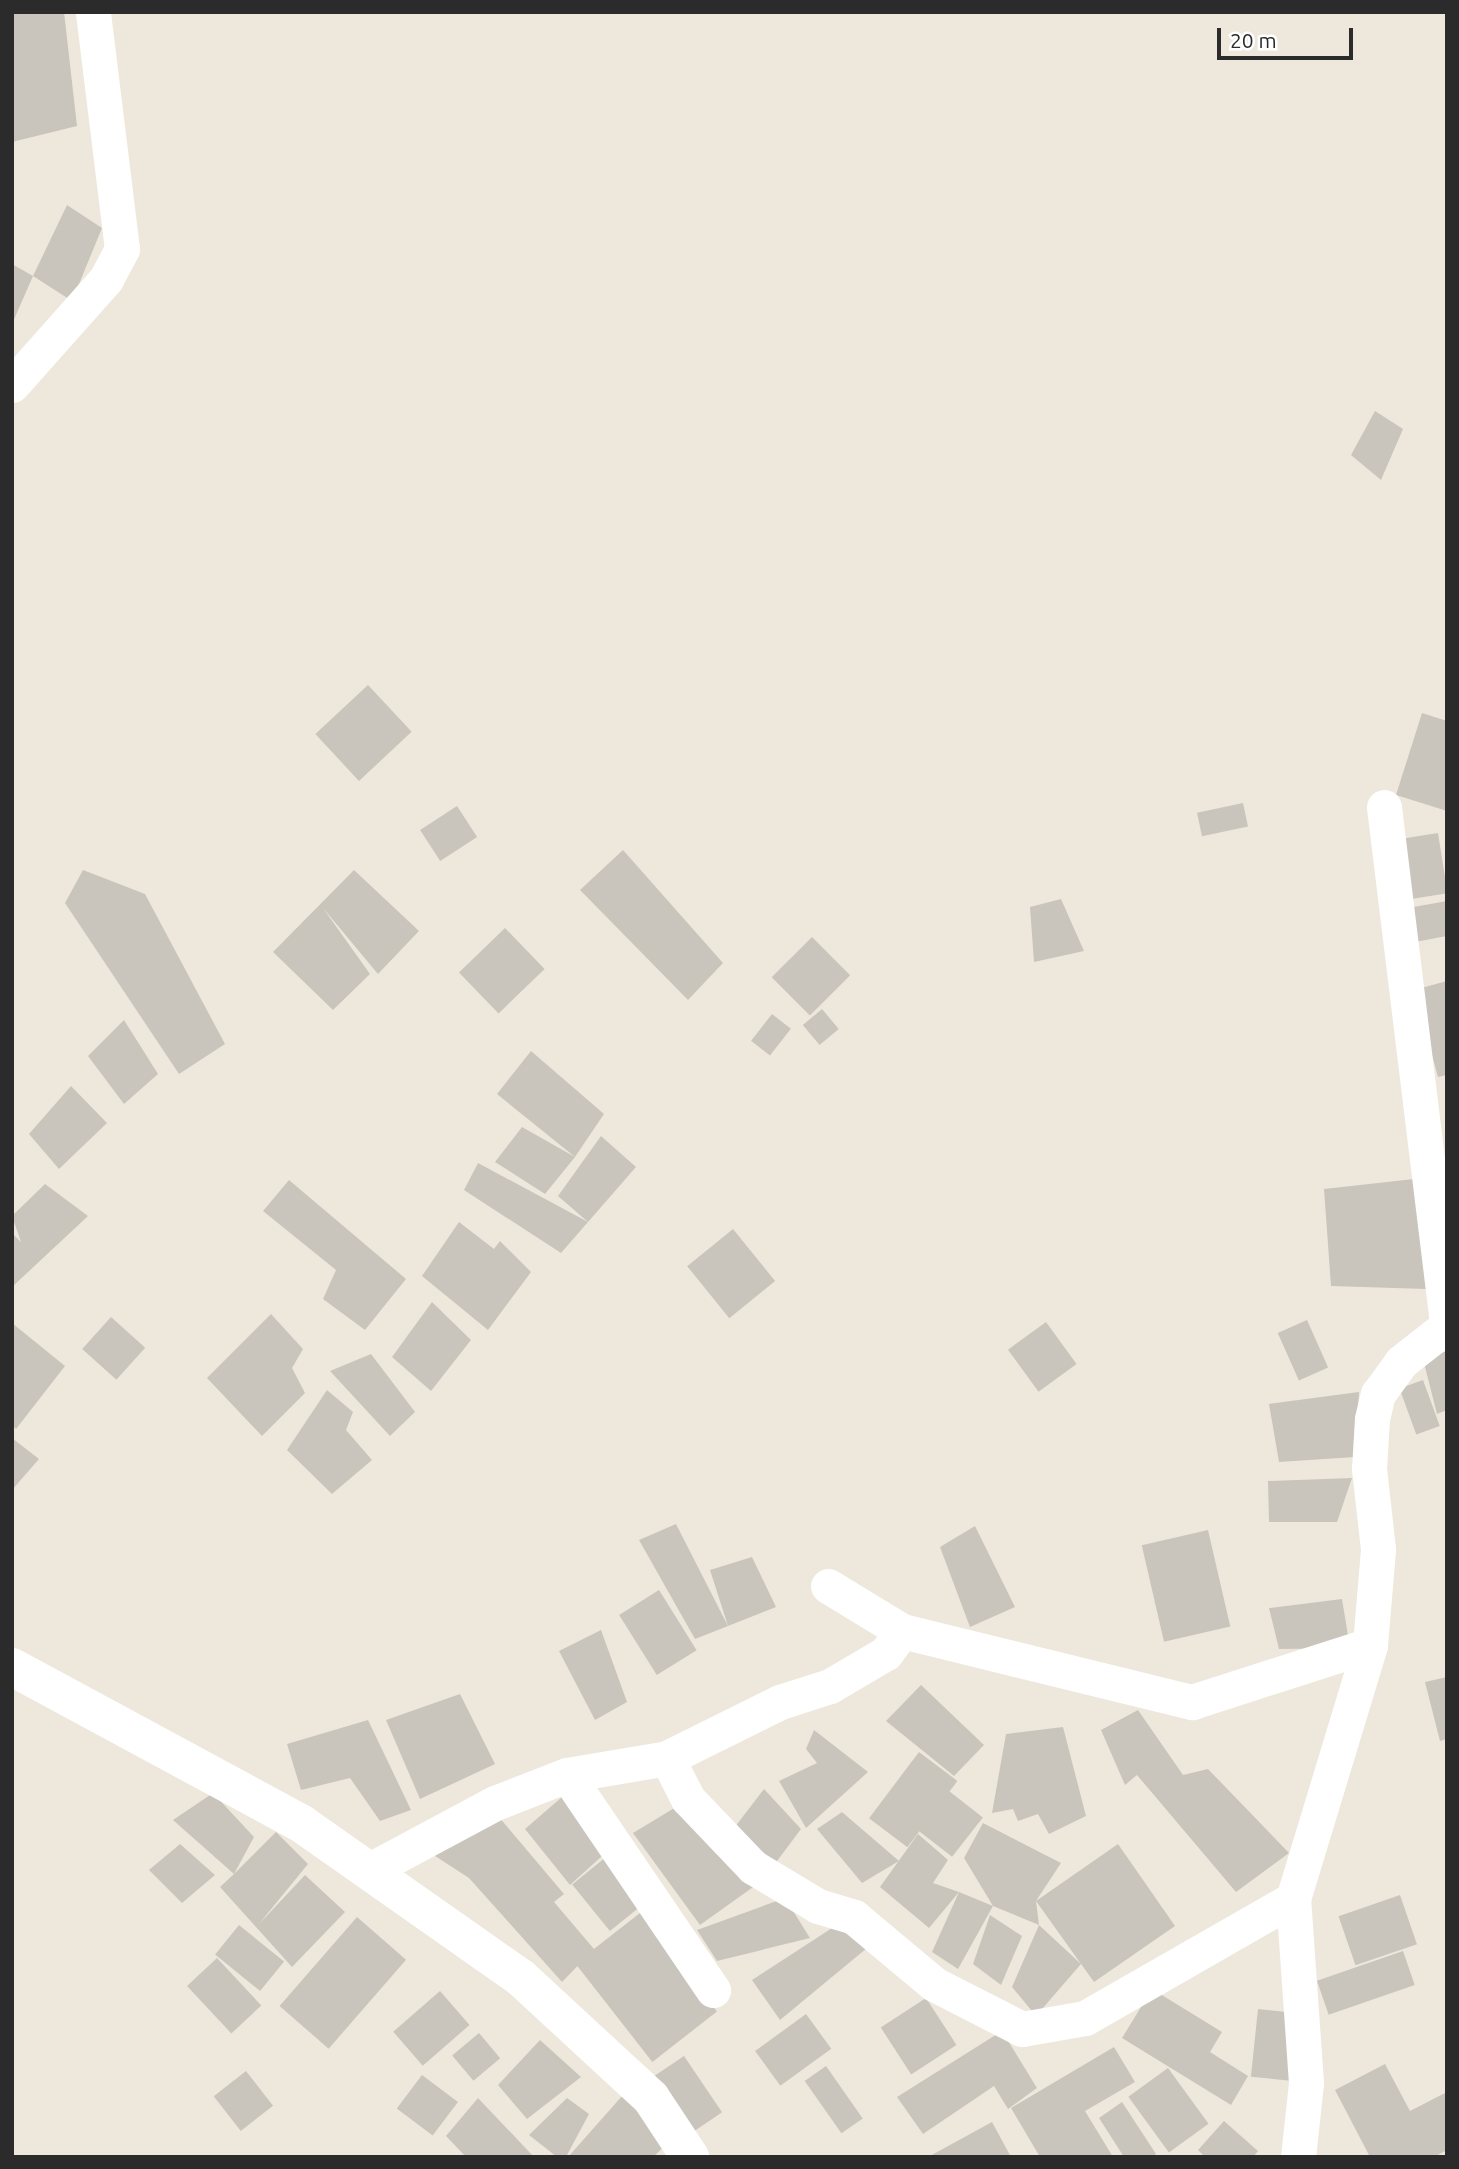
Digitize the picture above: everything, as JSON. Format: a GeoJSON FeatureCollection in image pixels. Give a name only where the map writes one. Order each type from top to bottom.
{"type":"FeatureCollection","features":[{"type":"Feature","properties":{"kind":"street"},"geometry":{"type":"LineString","coordinates":[[12,385],[106,279],[122,249],[93,12]]}},
{"type":"Feature","properties":{"kind":"street"},"geometry":{"type":"LineString","coordinates":[[1298,2157],[1306,2083],[1293,1899],[1370,1645],[1378,1549],[1369,1469],[1372,1419],[1378,1395],[1401,1362],[1447,1325],[1384,807]]}},
{"type":"Feature","properties":{"kind":"street"},"geometry":{"type":"LineString","coordinates":[[828,1586],[902,1631],[1192,1702],[1370,1645]]}},
{"type":"Feature","properties":{"kind":"street"},"geometry":{"type":"LineString","coordinates":[[368,1871],[440,1829],[567,1775],[667,1758],[780,1702],[862,1671],[902,1631]]}},
{"type":"Feature","properties":{"kind":"street"},"geometry":{"type":"LineString","coordinates":[[12,1667],[302,1824],[520,1977],[651,2098],[690,2157]]}},
{"type":"Feature","properties":{"kind":"street"},"geometry":{"type":"LineString","coordinates":[[667,1758],[688,1799],[753,1867],[818,1906],[854,1917],[934,1983],[1022,2029],[1085,2018],[1293,1899]]}},
{"type":"Feature","properties":{"kind":"street"},"geometry":{"type":"LineString","coordinates":[[567,1775],[713,1990]]}},
{"type":"Feature","properties":{"kind":"building"},"geometry":{"type":"Polygon","coordinates":[[[12,12],[64,12],[77,126],[12,142],[12,12]]]}},
{"type":"Feature","properties":{"kind":"building"},"geometry":{"type":"Polygon","coordinates":[[[67,205],[102,228],[72,301],[33,276],[67,205]]]}},
{"type":"Feature","properties":{"kind":"building"},"geometry":{"type":"Polygon","coordinates":[[[12,264],[33,276],[12,324],[12,264]]]}},
{"type":"Feature","properties":{"kind":"building"},"geometry":{"type":"Polygon","coordinates":[[[1375,411],[1403,429],[1381,480],[1351,455],[1375,411]]]}},
{"type":"Feature","properties":{"kind":"building"},"geometry":{"type":"Polygon","coordinates":[[[368,685],[412,732],[359,781],[315,734],[368,685]]]}},
{"type":"Feature","properties":{"kind":"building"},"geometry":{"type":"Polygon","coordinates":[[[1422,713],[1447,721],[1447,811],[1396,795],[1422,713]]]}},
{"type":"Feature","properties":{"kind":"building"},"geometry":{"type":"Polygon","coordinates":[[[1243,803],[1248,826],[1202,836],[1197,813],[1243,803]]]}},
{"type":"Feature","properties":{"kind":"building"},"geometry":{"type":"Polygon","coordinates":[[[457,806],[477,837],[440,861],[420,830],[457,806]]]}},
{"type":"Feature","properties":{"kind":"building"},"geometry":{"type":"Polygon","coordinates":[[[1438,833],[1447,893],[1405,900],[1396,840],[1438,833]]]}},
{"type":"Feature","properties":{"kind":"building"},"geometry":{"type":"Polygon","coordinates":[[[623,850],[723,963],[688,1000],[580,890],[623,850]]]}},
{"type":"Feature","properties":{"kind":"building"},"geometry":{"type":"Polygon","coordinates":[[[83,870],[145,894],[225,1044],[179,1074],[65,903],[83,870]]]}},
{"type":"Feature","properties":{"kind":"building"},"geometry":{"type":"Polygon","coordinates":[[[354,870],[419,931],[378,974],[323,908],[370,974],[333,1010],[273,952],[354,870]]]}},
{"type":"Feature","properties":{"kind":"building"},"geometry":{"type":"Polygon","coordinates":[[[1061,899],[1084,951],[1034,962],[1030,907],[1061,899]]]}},
{"type":"Feature","properties":{"kind":"building"},"geometry":{"type":"Polygon","coordinates":[[[1447,901],[1447,936],[1415,942],[1408,908],[1447,901]]]}},
{"type":"Feature","properties":{"kind":"building"},"geometry":{"type":"Polygon","coordinates":[[[505,928],[545,969],[499,1013],[459,972],[505,928]]]}},
{"type":"Feature","properties":{"kind":"building"},"geometry":{"type":"Polygon","coordinates":[[[812,937],[850,975],[810,1015],[772,977],[812,937]]]}},
{"type":"Feature","properties":{"kind":"building"},"geometry":{"type":"Polygon","coordinates":[[[1447,981],[1447,1075],[1438,1077],[1414,990],[1447,981]]]}},
{"type":"Feature","properties":{"kind":"building"},"geometry":{"type":"Polygon","coordinates":[[[822,1009],[839,1029],[820,1045],[803,1025],[822,1009]]]}},
{"type":"Feature","properties":{"kind":"building"},"geometry":{"type":"Polygon","coordinates":[[[772,1014],[791,1029],[770,1056],[751,1041],[772,1014]]]}},
{"type":"Feature","properties":{"kind":"building"},"geometry":{"type":"Polygon","coordinates":[[[124,1020],[158,1074],[124,1104],[88,1056],[124,1020]]]}},
{"type":"Feature","properties":{"kind":"building"},"geometry":{"type":"Polygon","coordinates":[[[531,1051],[604,1114],[575,1157],[497,1094],[531,1051]]]}},
{"type":"Feature","properties":{"kind":"building"},"geometry":{"type":"Polygon","coordinates":[[[71,1086],[107,1123],[59,1169],[29,1134],[71,1086]]]}},
{"type":"Feature","properties":{"kind":"building"},"geometry":{"type":"Polygon","coordinates":[[[522,1127],[575,1157],[545,1194],[495,1162],[522,1127]]]}},
{"type":"Feature","properties":{"kind":"building"},"geometry":{"type":"Polygon","coordinates":[[[601,1136],[636,1167],[588,1222],[558,1196],[601,1136]]]}},
{"type":"Feature","properties":{"kind":"building"},"geometry":{"type":"Polygon","coordinates":[[[478,1163],[588,1222],[561,1253],[464,1190],[478,1163]]]}},
{"type":"Feature","properties":{"kind":"building"},"geometry":{"type":"Polygon","coordinates":[[[1423,1178],[1426,1289],[1331,1286],[1324,1189],[1423,1178]]]}},
{"type":"Feature","properties":{"kind":"building"},"geometry":{"type":"Polygon","coordinates":[[[289,1180],[406,1279],[365,1330],[323,1299],[336,1270],[263,1211],[289,1180]]]}},
{"type":"Feature","properties":{"kind":"building"},"geometry":{"type":"Polygon","coordinates":[[[45,1184],[88,1216],[12,1287],[12,1233],[21,1242],[12,1216],[45,1184]]]}},
{"type":"Feature","properties":{"kind":"building"},"geometry":{"type":"Polygon","coordinates":[[[459,1222],[494,1249],[500,1241],[531,1272],[488,1330],[422,1276],[459,1222]]]}},
{"type":"Feature","properties":{"kind":"building"},"geometry":{"type":"Polygon","coordinates":[[[733,1229],[775,1281],[729,1318],[687,1266],[733,1229]]]}},
{"type":"Feature","properties":{"kind":"building"},"geometry":{"type":"Polygon","coordinates":[[[432,1302],[471,1340],[431,1391],[392,1357],[432,1302]]]}},
{"type":"Feature","properties":{"kind":"building"},"geometry":{"type":"Polygon","coordinates":[[[271,1314],[303,1349],[292,1368],[305,1393],[262,1436],[207,1378],[271,1314]]]}},
{"type":"Feature","properties":{"kind":"building"},"geometry":{"type":"Polygon","coordinates":[[[111,1317],[145,1348],[116,1380],[82,1349],[111,1317]]]}},
{"type":"Feature","properties":{"kind":"building"},"geometry":{"type":"Polygon","coordinates":[[[1307,1320],[1328,1368],[1299,1381],[1278,1333],[1307,1320]]]}},
{"type":"Feature","properties":{"kind":"building"},"geometry":{"type":"Polygon","coordinates":[[[1046,1322],[1077,1364],[1039,1392],[1008,1350],[1046,1322]]]}},
{"type":"Feature","properties":{"kind":"building"},"geometry":{"type":"Polygon","coordinates":[[[12,1323],[65,1366],[16,1429],[12,1425],[12,1323]]]}},
{"type":"Feature","properties":{"kind":"building"},"geometry":{"type":"Polygon","coordinates":[[[1447,1351],[1447,1410],[1437,1414],[1423,1359],[1447,1351]]]}},
{"type":"Feature","properties":{"kind":"building"},"geometry":{"type":"Polygon","coordinates":[[[371,1354],[415,1412],[390,1436],[330,1371],[371,1354]]]}},
{"type":"Feature","properties":{"kind":"building"},"geometry":{"type":"Polygon","coordinates":[[[1423,1380],[1440,1426],[1416,1435],[1400,1389],[1423,1380]]]}},
{"type":"Feature","properties":{"kind":"building"},"geometry":{"type":"Polygon","coordinates":[[[327,1390],[353,1412],[346,1430],[372,1460],[332,1494],[287,1450],[327,1390]]]}},
{"type":"Feature","properties":{"kind":"building"},"geometry":{"type":"Polygon","coordinates":[[[1359,1392],[1355,1457],[1279,1462],[1269,1404],[1359,1392]]]}},
{"type":"Feature","properties":{"kind":"building"},"geometry":{"type":"Polygon","coordinates":[[[12,1438],[39,1459],[12,1490],[12,1438]]]}},
{"type":"Feature","properties":{"kind":"building"},"geometry":{"type":"Polygon","coordinates":[[[1352,1478],[1337,1522],[1269,1522],[1268,1481],[1352,1478]]]}},
{"type":"Feature","properties":{"kind":"building"},"geometry":{"type":"Polygon","coordinates":[[[676,1524],[728,1626],[695,1639],[639,1540],[676,1524]]]}},
{"type":"Feature","properties":{"kind":"building"},"geometry":{"type":"Polygon","coordinates":[[[975,1526],[1015,1607],[970,1627],[940,1547],[975,1526]]]}},
{"type":"Feature","properties":{"kind":"building"},"geometry":{"type":"Polygon","coordinates":[[[1208,1530],[1230,1626],[1164,1642],[1142,1545],[1208,1530]]]}},
{"type":"Feature","properties":{"kind":"building"},"geometry":{"type":"Polygon","coordinates":[[[752,1557],[776,1607],[728,1626],[710,1570],[752,1557]]]}},
{"type":"Feature","properties":{"kind":"building"},"geometry":{"type":"Polygon","coordinates":[[[659,1590],[697,1650],[657,1675],[619,1615],[659,1590]]]}},
{"type":"Feature","properties":{"kind":"building"},"geometry":{"type":"Polygon","coordinates":[[[1342,1599],[1350,1648],[1279,1649],[1269,1608],[1342,1599]]]}},
{"type":"Feature","properties":{"kind":"building"},"geometry":{"type":"Polygon","coordinates":[[[601,1630],[627,1702],[595,1720],[559,1651],[601,1630]]]}},
{"type":"Feature","properties":{"kind":"building"},"geometry":{"type":"Polygon","coordinates":[[[1447,1677],[1447,1739],[1440,1741],[1425,1682],[1447,1677]]]}},
{"type":"Feature","properties":{"kind":"building"},"geometry":{"type":"Polygon","coordinates":[[[921,1685],[984,1745],[954,1776],[886,1721],[921,1685]]]}},
{"type":"Feature","properties":{"kind":"building"},"geometry":{"type":"Polygon","coordinates":[[[460,1694],[495,1764],[420,1799],[386,1720],[460,1694]]]}},
{"type":"Feature","properties":{"kind":"building"},"geometry":{"type":"Polygon","coordinates":[[[1138,1710],[1183,1775],[1208,1769],[1289,1853],[1236,1892],[1137,1775],[1125,1785],[1101,1730],[1138,1710]]]}},
{"type":"Feature","properties":{"kind":"building"},"geometry":{"type":"Polygon","coordinates":[[[368,1720],[411,1810],[380,1821],[350,1778],[301,1790],[287,1744],[368,1720]]]}},
{"type":"Feature","properties":{"kind":"building"},"geometry":{"type":"Polygon","coordinates":[[[1063,1727],[1086,1816],[1049,1834],[1038,1814],[1018,1821],[1013,1809],[992,1813],[1006,1734],[1063,1727]]]}},
{"type":"Feature","properties":{"kind":"building"},"geometry":{"type":"Polygon","coordinates":[[[814,1730],[868,1772],[806,1828],[779,1781],[817,1763],[806,1749],[814,1730]]]}},
{"type":"Feature","properties":{"kind":"building"},"geometry":{"type":"Polygon","coordinates":[[[919,1752],[957,1781],[907,1847],[869,1818],[919,1752]]]}},
{"type":"Feature","properties":{"kind":"building"},"geometry":{"type":"Polygon","coordinates":[[[764,1789],[801,1829],[771,1869],[731,1832],[764,1789]]]}},
{"type":"Feature","properties":{"kind":"building"},"geometry":{"type":"Polygon","coordinates":[[[949,1791],[983,1817],[952,1857],[918,1830],[949,1791]]]}},
{"type":"Feature","properties":{"kind":"building"},"geometry":{"type":"Polygon","coordinates":[[[213,1793],[254,1837],[234,1874],[173,1820],[213,1793]]]}},
{"type":"Feature","properties":{"kind":"building"},"geometry":{"type":"Polygon","coordinates":[[[562,1797],[612,1847],[570,1885],[525,1829],[562,1797]]]}},
{"type":"Feature","properties":{"kind":"building"},"geometry":{"type":"Polygon","coordinates":[[[676,1807],[763,1880],[700,1925],[633,1833],[676,1807]]]}},
{"type":"Feature","properties":{"kind":"building"},"geometry":{"type":"Polygon","coordinates":[[[493,1810],[564,1894],[554,1902],[594,1949],[562,1982],[469,1878],[432,1854],[493,1810]]]}},
{"type":"Feature","properties":{"kind":"building"},"geometry":{"type":"Polygon","coordinates":[[[842,1812],[899,1861],[862,1883],[817,1829],[842,1812]]]}},
{"type":"Feature","properties":{"kind":"building"},"geometry":{"type":"Polygon","coordinates":[[[983,1823],[1061,1863],[1036,1901],[1039,1925],[993,1906],[964,1858],[983,1823]]]}},
{"type":"Feature","properties":{"kind":"building"},"geometry":{"type":"Polygon","coordinates":[[[276,1832],[308,1864],[259,1924],[305,1875],[345,1912],[292,1967],[220,1887],[276,1832]]]}},
{"type":"Feature","properties":{"kind":"building"},"geometry":{"type":"Polygon","coordinates":[[[918,1834],[948,1860],[933,1883],[959,1892],[929,1928],[880,1887],[918,1834]]]}},
{"type":"Feature","properties":{"kind":"building"},"geometry":{"type":"Polygon","coordinates":[[[180,1844],[215,1875],[182,1903],[149,1870],[180,1844]]]}},
{"type":"Feature","properties":{"kind":"building"},"geometry":{"type":"Polygon","coordinates":[[[1118,1844],[1175,1926],[1094,1982],[1036,1901],[1118,1844]]]}},
{"type":"Feature","properties":{"kind":"building"},"geometry":{"type":"Polygon","coordinates":[[[611,1853],[649,1900],[610,1931],[572,1884],[611,1853]]]}},
{"type":"Feature","properties":{"kind":"building"},"geometry":{"type":"Polygon","coordinates":[[[959,1892],[993,1906],[958,1969],[932,1952],[959,1892]]]}},
{"type":"Feature","properties":{"kind":"building"},"geometry":{"type":"Polygon","coordinates":[[[1400,1895],[1417,1944],[1355,1965],[1339,1916],[1400,1895]]]}},
{"type":"Feature","properties":{"kind":"building"},"geometry":{"type":"Polygon","coordinates":[[[785,1898],[810,1938],[717,1961],[697,1930],[785,1898]]]}},
{"type":"Feature","properties":{"kind":"building"},"geometry":{"type":"Polygon","coordinates":[[[640,1913],[717,2012],[652,2062],[575,1963],[640,1913]]]}},
{"type":"Feature","properties":{"kind":"building"},"geometry":{"type":"Polygon","coordinates":[[[990,1915],[1022,1936],[1001,1985],[973,1964],[990,1915]]]}},
{"type":"Feature","properties":{"kind":"building"},"geometry":{"type":"Polygon","coordinates":[[[357,1917],[406,1960],[329,2049],[280,2006],[357,1917]]]}},
{"type":"Feature","properties":{"kind":"building"},"geometry":{"type":"Polygon","coordinates":[[[849,1917],[867,1948],[780,2020],[752,1980],[849,1917]]]}},
{"type":"Feature","properties":{"kind":"building"},"geometry":{"type":"Polygon","coordinates":[[[239,1925],[284,1962],[260,1991],[215,1955],[239,1925]]]}},
{"type":"Feature","properties":{"kind":"building"},"geometry":{"type":"Polygon","coordinates":[[[1039,1925],[1081,1964],[1036,2016],[1012,1987],[1039,1925]]]}},
{"type":"Feature","properties":{"kind":"building"},"geometry":{"type":"Polygon","coordinates":[[[1403,1951],[1415,1985],[1329,2015],[1317,1981],[1403,1951]]]}},
{"type":"Feature","properties":{"kind":"building"},"geometry":{"type":"Polygon","coordinates":[[[217,1958],[261,2006],[231,2033],[187,1986],[217,1958]]]}},
{"type":"Feature","properties":{"kind":"building"},"geometry":{"type":"Polygon","coordinates":[[[1152,1989],[1222,2032],[1210,2052],[1248,2076],[1231,2105],[1122,2038],[1152,1989]]]}},
{"type":"Feature","properties":{"kind":"building"},"geometry":{"type":"Polygon","coordinates":[[[440,1991],[470,2025],[423,2066],[393,2032],[440,1991]]]}},
{"type":"Feature","properties":{"kind":"building"},"geometry":{"type":"Polygon","coordinates":[[[926,1998],[956,2045],[911,2074],[881,2027],[926,1998]]]}},
{"type":"Feature","properties":{"kind":"building"},"geometry":{"type":"Polygon","coordinates":[[[1258,2009],[1298,2013],[1291,2081],[1251,2077],[1258,2009]]]}},
{"type":"Feature","properties":{"kind":"building"},"geometry":{"type":"Polygon","coordinates":[[[806,2014],[831,2049],[780,2086],[755,2051],[806,2014]]]}},
{"type":"Feature","properties":{"kind":"building"},"geometry":{"type":"Polygon","coordinates":[[[1002,2031],[1037,2088],[1008,2109],[994,2086],[923,2134],[897,2097],[1002,2031]]]}},
{"type":"Feature","properties":{"kind":"building"},"geometry":{"type":"Polygon","coordinates":[[[479,2033],[500,2058],[473,2081],[452,2055],[479,2033]]]}},
{"type":"Feature","properties":{"kind":"building"},"geometry":{"type":"Polygon","coordinates":[[[540,2040],[581,2077],[527,2119],[498,2085],[540,2040]]]}},
{"type":"Feature","properties":{"kind":"building"},"geometry":{"type":"Polygon","coordinates":[[[1114,2047],[1135,2082],[1085,2111],[1113,2157],[1040,2157],[1011,2108],[1114,2047]]]}},
{"type":"Feature","properties":{"kind":"building"},"geometry":{"type":"Polygon","coordinates":[[[684,2056],[722,2112],[686,2136],[648,2080],[684,2056]]]}},
{"type":"Feature","properties":{"kind":"building"},"geometry":{"type":"Polygon","coordinates":[[[1385,2064],[1410,2111],[1447,2092],[1447,2150],[1434,2157],[1370,2157],[1335,2090],[1385,2064]]]}},
{"type":"Feature","properties":{"kind":"building"},"geometry":{"type":"Polygon","coordinates":[[[826,2066],[863,2118],[841,2133],[805,2081],[826,2066]]]}},
{"type":"Feature","properties":{"kind":"building"},"geometry":{"type":"Polygon","coordinates":[[[1168,2068],[1209,2124],[1169,2153],[1128,2097],[1168,2068]]]}},
{"type":"Feature","properties":{"kind":"building"},"geometry":{"type":"Polygon","coordinates":[[[246,2071],[273,2106],[241,2131],[214,2096],[246,2071]]]}},
{"type":"Feature","properties":{"kind":"building"},"geometry":{"type":"Polygon","coordinates":[[[422,2075],[458,2102],[433,2136],[397,2109],[422,2075]]]}},
{"type":"Feature","properties":{"kind":"building"},"geometry":{"type":"Polygon","coordinates":[[[623,2095],[668,2143],[653,2157],[568,2157],[623,2095]]]}},
{"type":"Feature","properties":{"kind":"building"},"geometry":{"type":"Polygon","coordinates":[[[478,2098],[534,2157],[466,2157],[446,2136],[478,2098]]]}},
{"type":"Feature","properties":{"kind":"building"},"geometry":{"type":"Polygon","coordinates":[[[567,2098],[589,2114],[566,2157],[557,2157],[529,2135],[567,2098]]]}},
{"type":"Feature","properties":{"kind":"building"},"geometry":{"type":"Polygon","coordinates":[[[1122,2102],[1156,2154],[1152,2157],[1124,2157],[1099,2118],[1122,2102]]]}},
{"type":"Feature","properties":{"kind":"building"},"geometry":{"type":"Polygon","coordinates":[[[1224,2121],[1258,2151],[1253,2157],[1205,2157],[1198,2150],[1224,2121]]]}},
{"type":"Feature","properties":{"kind":"building"},"geometry":{"type":"Polygon","coordinates":[[[992,2122],[1011,2157],[928,2157],[992,2122]]]}}]}
